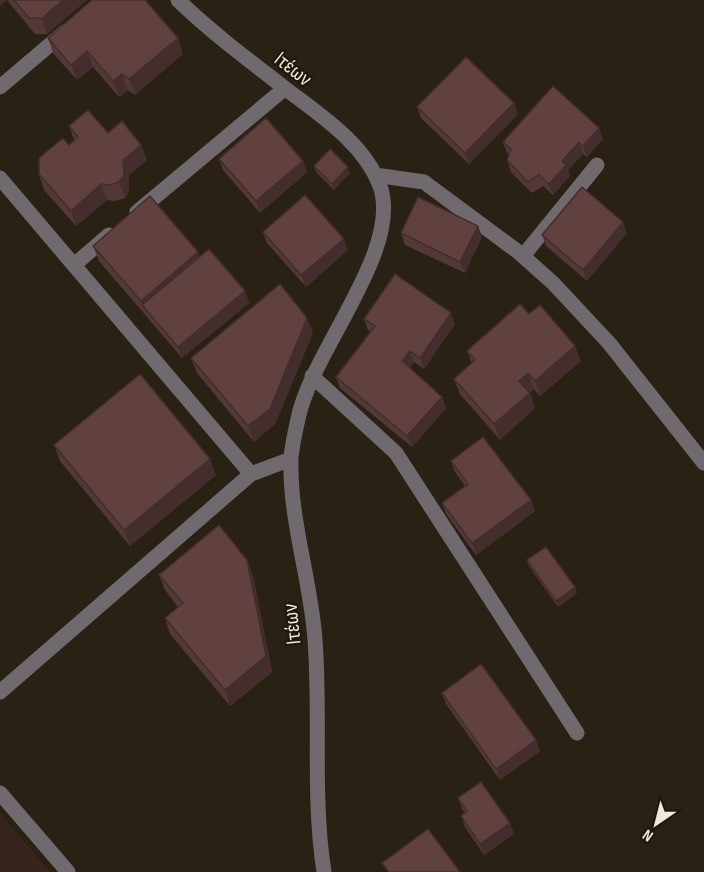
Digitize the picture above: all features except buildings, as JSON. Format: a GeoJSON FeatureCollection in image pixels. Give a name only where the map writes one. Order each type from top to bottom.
{"type":"FeatureCollection","features":[{"type":"Feature","properties":{"kind":"street","name":"Ιτέων"},"geometry":{"type":"LineString","coordinates":[[178,0],[222,40],[356,148],[375,175],[383,197],[384,218],[379,243],[312,376],[298,416],[291,459],[315,640],[318,832],[324,872]]}},
{"type":"Feature","properties":{"kind":"street"},"geometry":{"type":"LineString","coordinates":[[0,87],[77,22]]}},
{"type":"Feature","properties":{"kind":"street"},"geometry":{"type":"LineString","coordinates":[[74,265],[284,88]]}},
{"type":"Feature","properties":{"kind":"street"},"geometry":{"type":"LineString","coordinates":[[523,256],[597,165]]}},
{"type":"Feature","properties":{"kind":"street"},"geometry":{"type":"LineString","coordinates":[[375,175],[424,182],[523,256],[553,283],[609,343],[704,463]]}},
{"type":"Feature","properties":{"kind":"street"},"geometry":{"type":"LineString","coordinates":[[0,178],[251,474]]}},
{"type":"Feature","properties":{"kind":"street"},"geometry":{"type":"LineString","coordinates":[[312,376],[396,453],[577,733]]}},
{"type":"Feature","properties":{"kind":"street"},"geometry":{"type":"LineString","coordinates":[[0,693],[251,474],[291,459]]}},
{"type":"Feature","properties":{"kind":"street"},"geometry":{"type":"LineString","coordinates":[[0,793],[68,872]]}},
{"type":"Feature","properties":{"kind":"shaded area"},"geometry":{"type":"Polygon","coordinates":[[[0,813],[50,872],[0,872],[0,813]]]}}]}
